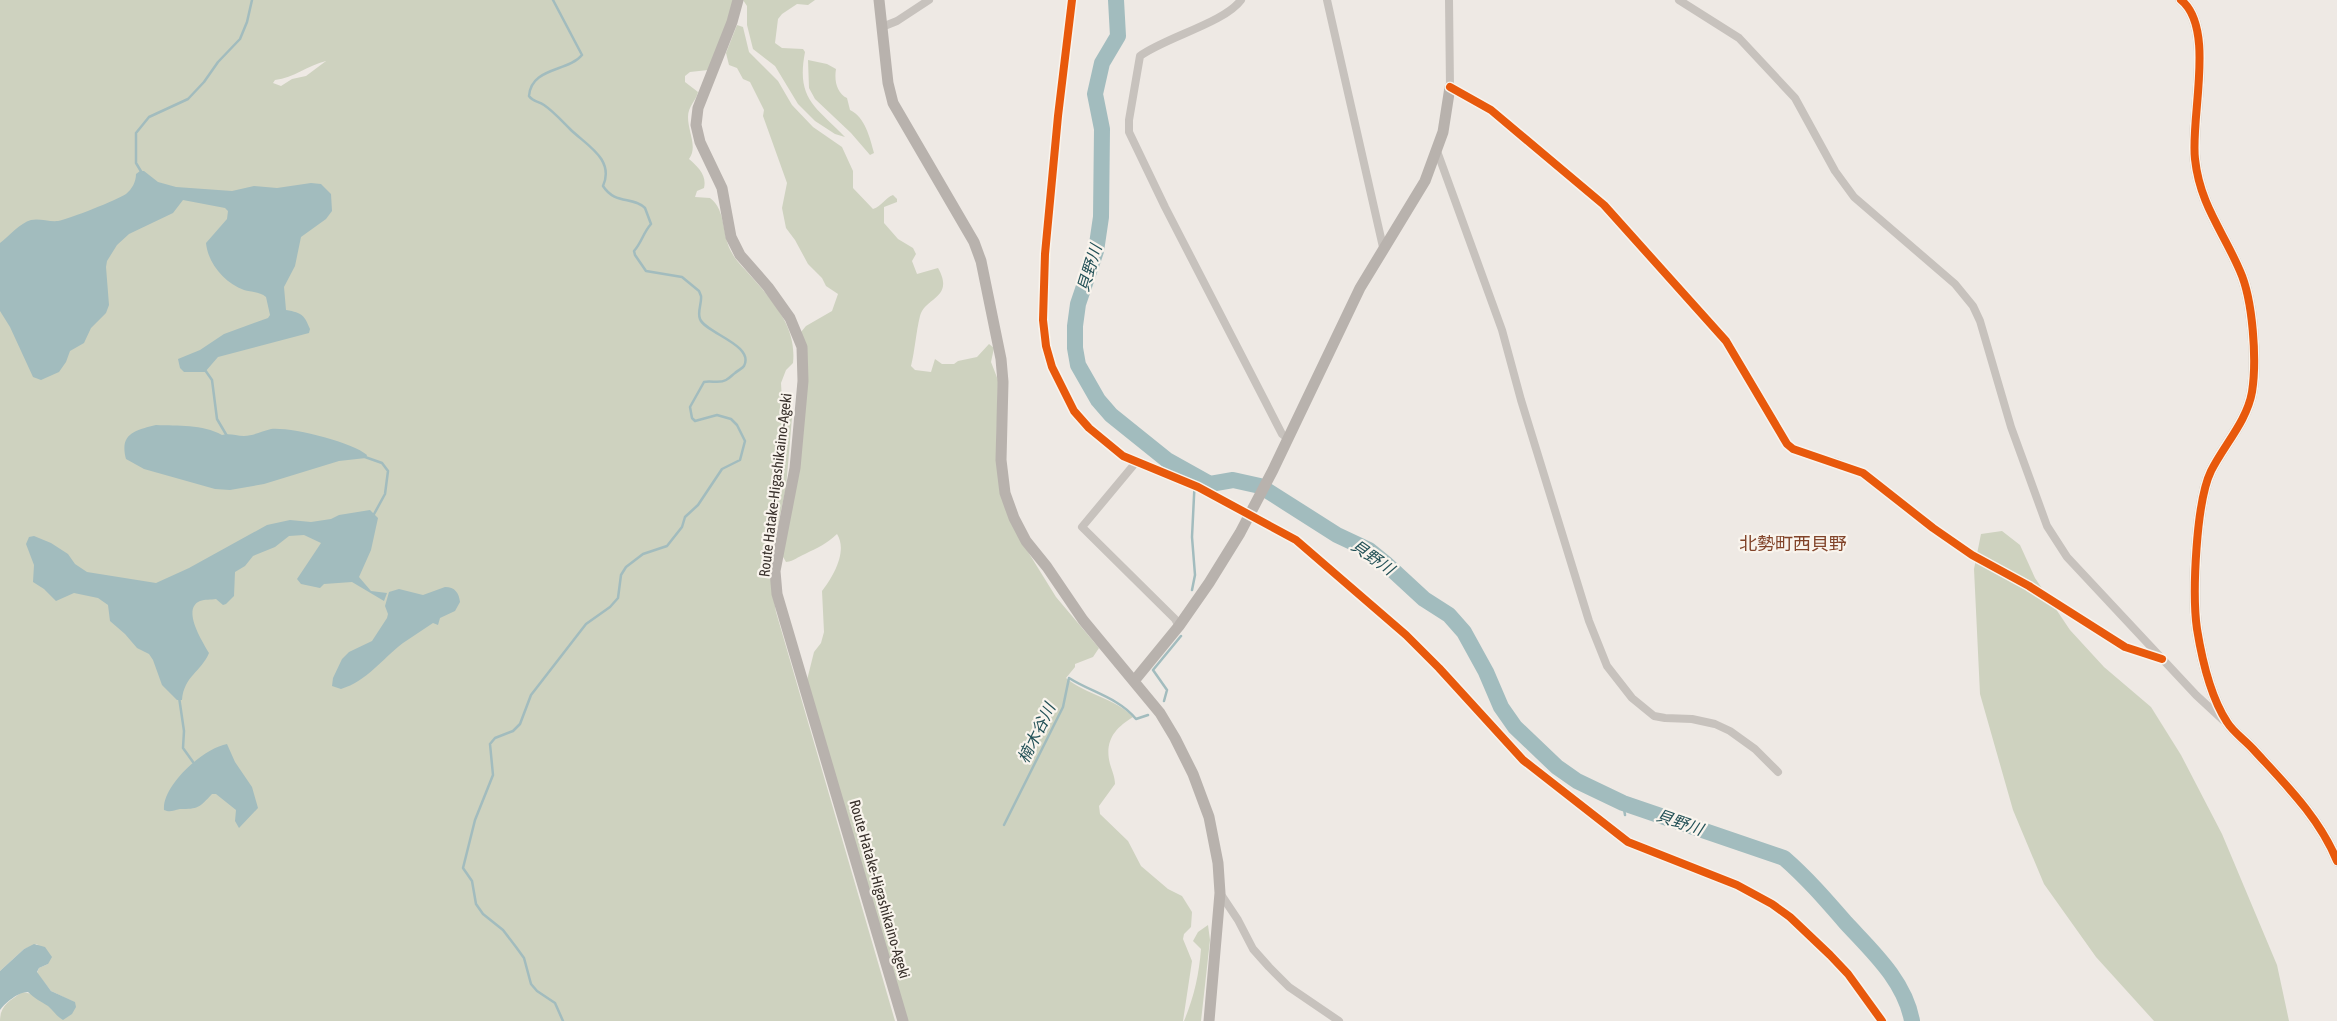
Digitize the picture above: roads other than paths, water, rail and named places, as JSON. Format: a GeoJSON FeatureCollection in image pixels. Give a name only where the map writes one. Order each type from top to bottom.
{"type":"FeatureCollection","features":[{"type":"Feature","properties":{"kind":"street","name":"Route Hatake-Higashikaino-Ageki"},"geometry":{"type":"LineString","coordinates":[[738,0],[732,22],[698,108],[696,125],[700,142],[722,188],[732,237],[740,255],[768,287],[790,318],[802,347],[803,381],[795,468],[775,570],[777,594],[903,1021]]}},
{"type":"Feature","properties":{"kind":"street"},"geometry":{"type":"LineString","coordinates":[[878,0],[888,83],[893,103],[974,242],[981,261],[1001,359],[1003,382],[1001,460],[1005,493],[1014,518],[1026,541],[1047,567],[1083,620],[1160,713],[1175,738],[1201,792],[1218,863],[1220,893],[1209,1021]]}},
{"type":"Feature","properties":{"kind":"street"},"geometry":{"type":"LineString","coordinates":[[1072,0],[1058,116],[1046,254],[1043,320],[1046,346],[1052,367],[1074,411],[1089,428],[1124,456],[1198,487],[1296,540],[1395,625],[1439,668],[1517,754],[1628,842],[1755,894],[1790,918],[1848,974],[1882,1021]]}},
{"type":"Feature","properties":{"kind":"street"},"geometry":{"type":"LineString","coordinates":[[1242,0],[1236,7],[1222,15],[1150,48],[1140,56],[1129,120],[1129,132],[1164,207],[1282,434],[1288,439]]}},
{"type":"Feature","properties":{"kind":"street"},"geometry":{"type":"LineString","coordinates":[[1327,0],[1384,247]]}},
{"type":"Feature","properties":{"kind":"street"},"geometry":{"type":"LineString","coordinates":[[1134,681],[1179,626],[1209,583],[1273,470],[1360,288],[1425,181],[1437,152],[1444,125],[1450,86],[1449,0]]}},
{"type":"Feature","properties":{"kind":"street"},"geometry":{"type":"LineString","coordinates":[[1679,0],[1739,38],[1795,98],[1835,171],[1854,197],[1955,284],[1973,306],[1980,321],[2030,483],[2047,526],[2067,557],[2196,695],[2228,725],[2303,804],[2320,826],[2337,861]]}},
{"type":"Feature","properties":{"kind":"street"},"geometry":{"type":"LineString","coordinates":[[2181,0],[2193,14],[2199,50],[2200,80],[2194,121],[2198,180],[2209,212],[2240,270],[2247,288],[2254,368],[2252,393],[2246,412],[2210,473],[2198,528],[2195,603],[2197,629],[2214,698],[2228,725]]}},
{"type":"Feature","properties":{"kind":"street"},"geometry":{"type":"LineString","coordinates":[[882,27],[896,21],[925,1]]}},
{"type":"Feature","properties":{"kind":"street"},"geometry":{"type":"LineString","coordinates":[[1450,86],[1491,110],[1604,205],[1726,341],[1787,444],[1793,449],[1863,473],[1933,528],[1972,555],[2028,586],[2126,646],[2162,659]]}},
{"type":"Feature","properties":{"kind":"street"},"geometry":{"type":"LineString","coordinates":[[1437,152],[1502,330],[1521,400],[1589,621],[1607,666],[1632,698],[1654,716],[1692,719],[1715,724],[1730,731],[1755,749],[1778,772]]}},
{"type":"Feature","properties":{"kind":"street"},"geometry":{"type":"LineString","coordinates":[[1137,461],[1082,527],[1175,619],[1179,626]]}},
{"type":"Feature","properties":{"kind":"street"},"geometry":{"type":"LineString","coordinates":[[1220,893],[1238,920],[1253,949],[1269,967],[1289,987],[1339,1021]]}},
{"type":"Feature","properties":{"kind":"water"},"geometry":{"type":"Polygon","coordinates":[[[144,171],[158,182],[176,187],[232,191],[254,186],[277,188],[311,183],[321,184],[331,194],[332,211],[326,219],[301,237],[295,266],[284,287],[286,310],[302,315],[310,329],[309,333],[218,357],[205,372],[184,372],[180,368],[178,359],[200,350],[224,334],[268,318],[270,315],[266,297],[230,283],[219,272],[207,251],[206,243],[227,219],[228,211],[225,208],[183,200],[173,213],[129,234],[117,245],[107,261],[106,267],[109,305],[106,313],[91,328],[84,343],[70,351],[66,362],[59,372],[41,380],[33,377],[10,327],[0,311],[0,243],[27,222],[34,220],[64,220],[121,197],[132,188],[136,174],[144,171]]]}},
{"type":"Feature","properties":{"kind":"water"},"geometry":{"type":"Polygon","coordinates":[[[156,425],[198,427],[222,435],[244,436],[271,429],[292,430],[321,436],[348,445],[367,455],[366,458],[339,461],[264,484],[230,490],[215,489],[144,469],[126,459],[124,450],[127,438],[136,431],[156,425]]]}},
{"type":"Feature","properties":{"kind":"water"},"geometry":{"type":"Polygon","coordinates":[[[370,510],[378,518],[371,550],[359,577],[371,591],[387,593],[384,601],[352,582],[324,584],[320,588],[301,584],[297,579],[321,543],[304,535],[289,536],[275,547],[253,556],[245,566],[235,572],[234,596],[226,604],[223,605],[216,599],[202,600],[195,605],[193,618],[195,626],[209,653],[186,685],[182,700],[177,700],[162,685],[149,654],[137,648],[110,621],[108,605],[98,598],[74,593],[56,601],[44,589],[33,582],[34,565],[26,544],[29,537],[34,536],[51,543],[68,554],[75,564],[87,572],[156,583],[189,568],[267,525],[290,520],[311,522],[370,510]]]}},
{"type":"Feature","properties":{"kind":"water"},"geometry":{"type":"Polygon","coordinates":[[[445,587],[454,589],[459,596],[460,602],[455,611],[440,618],[438,625],[433,623],[403,643],[359,681],[341,689],[332,686],[333,678],[342,659],[349,652],[372,641],[387,618],[388,614],[385,606],[389,592],[399,589],[423,595],[445,587]]]}},
{"type":"Feature","properties":{"kind":"water"},"geometry":{"type":"Polygon","coordinates":[[[227,744],[235,762],[252,787],[258,808],[239,828],[235,821],[236,810],[216,794],[212,794],[195,808],[164,810],[165,800],[170,790],[186,769],[207,752],[227,744]]]}},
{"type":"Feature","properties":{"kind":"water"},"geometry":{"type":"Polygon","coordinates":[[[34,944],[45,947],[52,957],[48,964],[39,968],[37,972],[51,991],[75,1002],[76,1007],[72,1014],[63,1020],[48,1006],[28,992],[12,998],[0,1010],[0,971],[24,949],[34,944]]]}},
{"type":"Feature","properties":{"kind":"waterway"},"geometry":{"type":"LineString","coordinates":[[142,173],[136,163],[136,133],[149,117],[188,99],[204,82],[218,62],[240,39],[247,22],[252,0]]}},
{"type":"Feature","properties":{"kind":"waterway"},"geometry":{"type":"LineString","coordinates":[[553,0],[582,55],[576,60],[536,80],[531,87],[529,96],[551,110],[597,153],[605,168],[606,176],[603,186],[608,192],[613,196],[635,202],[645,208],[651,224],[634,251],[646,271],[682,277],[699,291],[701,296],[700,319],[704,324],[736,346],[742,352],[745,359],[744,366],[727,379],[721,382],[704,382],[690,407],[692,418],[695,421],[717,415],[731,419],[737,425],[745,441],[740,460],[722,469],[698,505],[685,517],[682,527],[667,546],[643,554],[626,567],[621,575],[618,598],[610,607],[586,624],[531,695],[520,724],[513,731],[495,738],[490,744],[493,775],[475,820],[463,868],[472,881],[476,904],[483,914],[503,930],[516,947],[524,958],[531,984],[537,991],[555,1003],[563,1021]]}},
{"type":"Feature","properties":{"kind":"waterway","name":"貝野川"},"geometry":{"type":"LineString","coordinates":[[1116,0],[1118,36],[1102,63],[1095,94],[1102,129],[1101,217],[1096,251],[1078,304],[1075,326],[1075,348],[1078,365],[1098,400],[1111,415],[1167,460],[1210,484],[1233,480],[1260,486],[1337,535],[1369,550],[1424,599],[1449,615],[1464,632],[1486,672],[1501,707],[1515,727],[1557,767],[1577,781],[1623,803],[1784,858],[1816,889],[1886,967],[1902,993],[1912,1021]]}},
{"type":"Feature","properties":{"kind":"waterway"},"geometry":{"type":"LineString","coordinates":[[205,370],[212,380],[217,419],[227,436]]}},
{"type":"Feature","properties":{"kind":"waterway"},"geometry":{"type":"LineString","coordinates":[[365,457],[382,463],[388,471],[385,494],[373,516]]}},
{"type":"Feature","properties":{"kind":"waterway","name":"楠木谷川"},"geometry":{"type":"LineString","coordinates":[[1192,590],[1195,575],[1192,537],[1195,476]]}},
{"type":"Feature","properties":{"kind":"waterway","name":"楠木谷川"},"geometry":{"type":"LineString","coordinates":[[1164,701],[1167,690],[1153,670],[1181,636]]}},
{"type":"Feature","properties":{"kind":"waterway","name":"楠木谷川"},"geometry":{"type":"LineString","coordinates":[[1004,825],[1063,707],[1069,678],[1113,700],[1136,719],[1148,715]]}},
{"type":"Feature","properties":{"kind":"waterway"},"geometry":{"type":"LineString","coordinates":[[179,697],[184,731],[183,748],[193,762]]}},
{"type":"Feature","properties":{"kind":"waterway"},"geometry":{"type":"LineString","coordinates":[[1623,803],[1625,815]]}},
{"type":"Feature","properties":{"kind":"district","name":"北勢町西貝野"},"geometry":{"type":"Point","coordinates":[1793,543]}}]}
